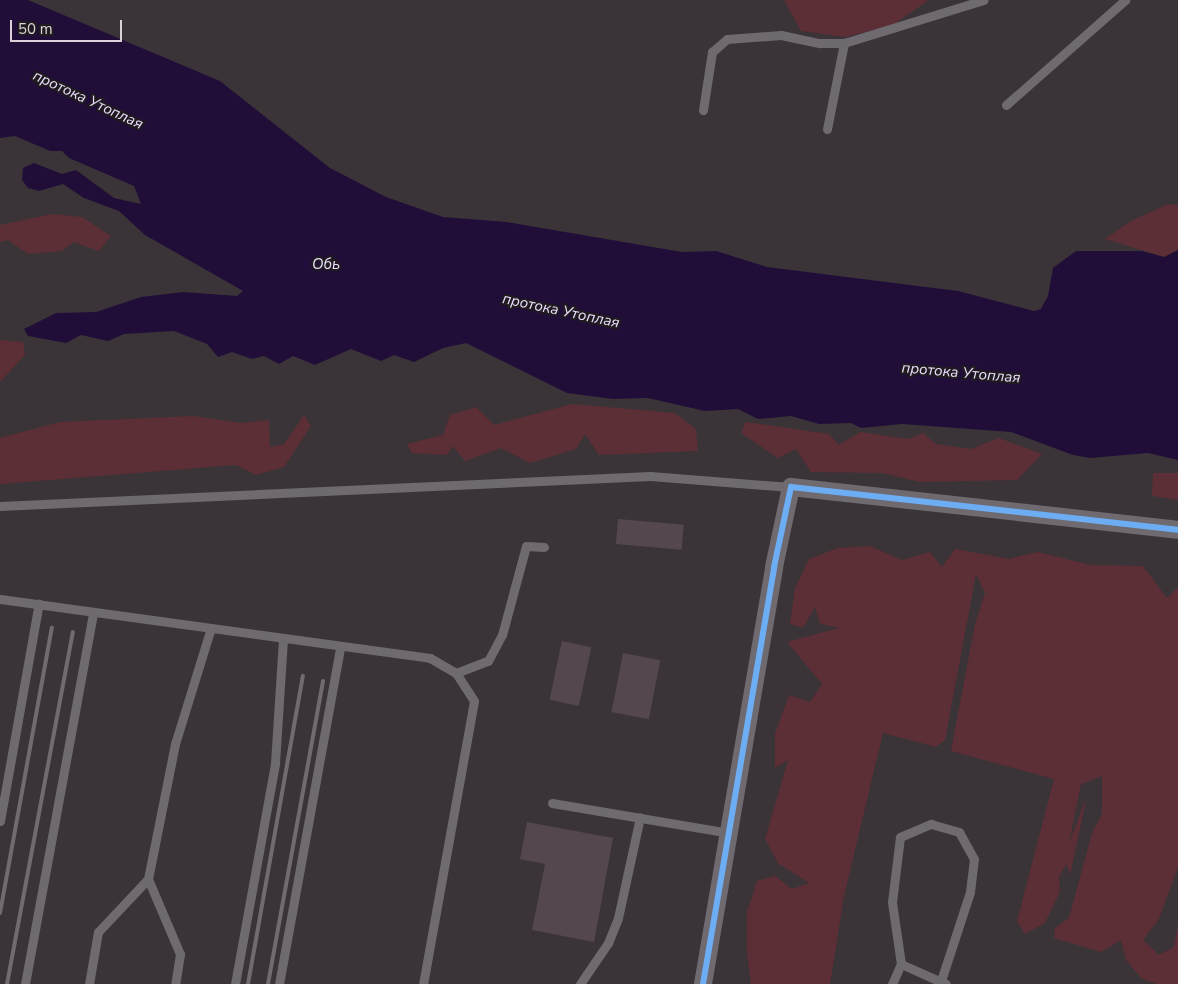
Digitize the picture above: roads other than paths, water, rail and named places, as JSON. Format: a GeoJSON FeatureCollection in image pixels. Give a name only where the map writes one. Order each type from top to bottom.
{"type":"FeatureCollection","features":[{"type":"Feature","properties":{"kind":"street"},"geometry":{"type":"LineString","coordinates":[[703,984],[774,567],[791,487],[1178,530]]}},
{"type":"Feature","properties":{"kind":"lane"},"geometry":{"type":"LineString","coordinates":[[703,110],[712,52],[727,39],[781,35],[820,43],[844,43],[984,0]]}},
{"type":"Feature","properties":{"kind":"lane"},"geometry":{"type":"LineString","coordinates":[[1006,105],[1126,0]]}},
{"type":"Feature","properties":{"kind":"lane"},"geometry":{"type":"LineString","coordinates":[[827,129],[844,43]]}},
{"type":"Feature","properties":{"kind":"lane"},"geometry":{"type":"LineString","coordinates":[[0,506],[650,476],[791,487]]}},
{"type":"Feature","properties":{"kind":"lane"},"geometry":{"type":"LineString","coordinates":[[456,673],[488,661],[502,635],[526,546],[544,547]]}},
{"type":"Feature","properties":{"kind":"lane"},"geometry":{"type":"LineString","coordinates":[[0,599],[39,603],[210,630],[430,658],[456,673],[474,701],[423,984]]}},
{"type":"Feature","properties":{"kind":"lane"},"geometry":{"type":"LineString","coordinates":[[0,821],[39,603]]}},
{"type":"Feature","properties":{"kind":"lane"},"geometry":{"type":"LineString","coordinates":[[25,984],[93,613]]}},
{"type":"Feature","properties":{"kind":"lane"},"geometry":{"type":"LineString","coordinates":[[88,984],[98,932],[148,879],[175,744],[210,630]]}},
{"type":"Feature","properties":{"kind":"lane"},"geometry":{"type":"LineString","coordinates":[[235,984],[275,763],[283,639]]}},
{"type":"Feature","properties":{"kind":"lane"},"geometry":{"type":"LineString","coordinates":[[279,984],[340,646]]}},
{"type":"Feature","properties":{"kind":"lane"},"geometry":{"type":"LineString","coordinates":[[552,802],[730,833]]}},
{"type":"Feature","properties":{"kind":"lane"},"geometry":{"type":"LineString","coordinates":[[580,984],[608,943],[618,918],[640,817]]}},
{"type":"Feature","properties":{"kind":"lane"},"geometry":{"type":"LineString","coordinates":[[892,984],[901,964],[892,902],[900,837],[931,824],[959,832],[974,859],[970,892],[943,983],[901,964]]}},
{"type":"Feature","properties":{"kind":"lane"},"geometry":{"type":"LineString","coordinates":[[148,879],[180,954],[174,984]]}},
{"type":"Feature","properties":{"kind":"water","name":"Обь"},"geometry":{"type":"Polygon","coordinates":[[[0,0],[28,0],[220,81],[330,168],[386,197],[443,217],[507,222],[682,252],[716,251],[767,267],[958,291],[1034,311],[1041,309],[1048,296],[1053,268],[1076,251],[1142,251],[1164,257],[1178,250],[1178,460],[1148,453],[1090,458],[1073,455],[1011,432],[902,424],[861,428],[851,423],[819,424],[791,416],[758,419],[738,409],[705,411],[648,398],[613,399],[567,393],[466,343],[443,348],[414,362],[394,355],[381,361],[351,349],[315,365],[293,356],[279,364],[264,356],[252,359],[232,352],[218,357],[207,344],[174,331],[124,334],[108,341],[81,335],[66,343],[28,336],[24,329],[56,313],[96,312],[141,297],[183,292],[237,296],[243,291],[145,235],[119,211],[84,198],[63,184],[39,191],[28,188],[22,180],[23,168],[34,163],[62,174],[76,170],[114,198],[141,204],[134,186],[69,158],[62,151],[50,151],[15,136],[0,138],[0,0]]]}},
{"type":"Feature","properties":{"kind":"railway"},"geometry":{"type":"LineString","coordinates":[[0,913],[52,628]]}},
{"type":"Feature","properties":{"kind":"railway"},"geometry":{"type":"LineString","coordinates":[[7,984],[73,632]]}},
{"type":"Feature","properties":{"kind":"railway"},"geometry":{"type":"LineString","coordinates":[[248,984],[303,676]]}},
{"type":"Feature","properties":{"kind":"railway"},"geometry":{"type":"LineString","coordinates":[[268,984],[323,681]]}},
{"type":"Feature","properties":{"kind":"water label","name":"протока Утоплая"},"geometry":{"type":"Point","coordinates":[88,100]}},
{"type":"Feature","properties":{"kind":"water label","name":"протока Утоплая"},"geometry":{"type":"Point","coordinates":[561,311]}},
{"type":"Feature","properties":{"kind":"water label","name":"протока Утоплая"},"geometry":{"type":"Point","coordinates":[961,373]}}]}
